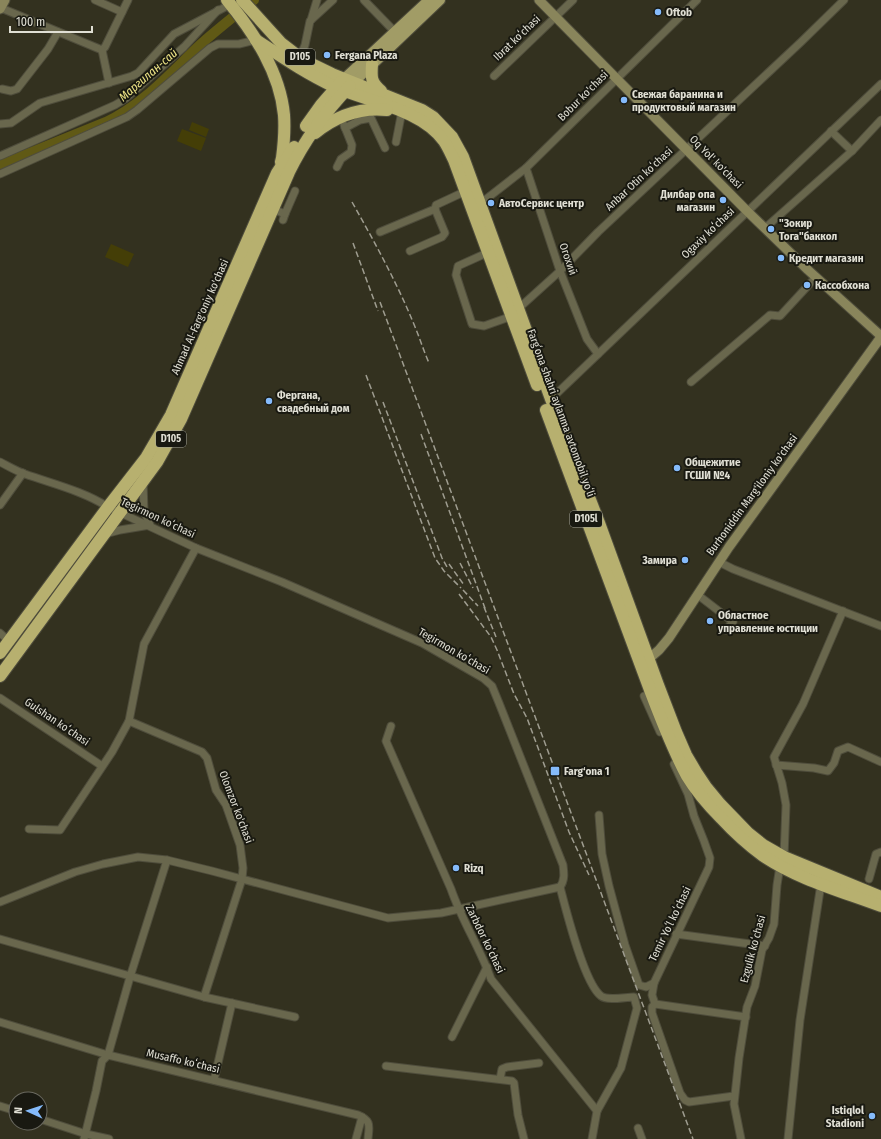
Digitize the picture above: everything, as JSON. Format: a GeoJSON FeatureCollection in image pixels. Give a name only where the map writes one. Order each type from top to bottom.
{"type":"FeatureCollection","features":[{"type":"Feature","properties":{"kind":"highway","name":"D105"},"geometry":{"type":"LineString","coordinates":[[233,1],[256,16],[281,43],[315,67],[345,85]]}},
{"type":"Feature","properties":{"kind":"highway","name":"D105"},"geometry":{"type":"LineString","coordinates":[[233,1],[256,40],[310,75],[345,85]]}},
{"type":"Feature","properties":{"kind":"highway"},"geometry":{"type":"LineString","coordinates":[[256,40],[275,78],[282,102],[285,129],[284,144],[282,158],[277,173]]}},
{"type":"Feature","properties":{"kind":"highway"},"geometry":{"type":"LineString","coordinates":[[372,64],[372,80],[374,85],[384,94]]}},
{"type":"Feature","properties":{"kind":"highway","name":"Fargʻona shahri aylanma avtomobil yoʻli"},"geometry":{"type":"LineString","coordinates":[[345,85],[384,94],[422,110],[433,117],[452,136],[463,157],[489,252],[551,399],[599,523],[645,663]]}},
{"type":"Feature","properties":{"kind":"highway","name":"Fargʻona shahri aylanma avtomobil yoʻli"},"geometry":{"type":"LineString","coordinates":[[345,85],[413,116],[433,129],[444,141],[454,160],[466,191],[477,206],[645,663],[686,755],[706,787],[724,809],[748,833],[782,861],[821,884],[881,906]]}},
{"type":"Feature","properties":{"kind":"highway","name":"Ahmad Al-Farg'oniy ko'chasi"},"geometry":{"type":"LineString","coordinates":[[0,676],[157,462],[182,419],[289,172],[305,142],[345,85]]}},
{"type":"Feature","properties":{"kind":"highway","name":"Ahmad Al-Farg'oniy ko'chasi"},"geometry":{"type":"LineString","coordinates":[[0,653],[4,637],[146,458],[172,415],[277,173],[310,121],[345,85]]}},
{"type":"Feature","properties":{"kind":"highway"},"geometry":{"type":"LineString","coordinates":[[305,142],[324,126],[343,122],[355,112],[379,109],[401,111]]}},
{"type":"Feature","properties":{"kind":"highway","name":"Fargʻona shahri aylanma avtomobil yoʻli"},"geometry":{"type":"LineString","coordinates":[[782,861],[881,897]]}},
{"type":"Feature","properties":{"kind":"main road","name":"Ahmad Al-Farg'oniy ko'chasi"},"geometry":{"type":"LineString","coordinates":[[345,85],[395,32],[429,0]]}},
{"type":"Feature","properties":{"kind":"main road","name":"Ahmad Al-Farg'oniy ko'chasi"},"geometry":{"type":"LineString","coordinates":[[345,85],[372,64],[440,0]]}},
{"type":"Feature","properties":{"kind":"street"},"geometry":{"type":"LineString","coordinates":[[95,0],[122,12]]}},
{"type":"Feature","properties":{"kind":"street"},"geometry":{"type":"LineString","coordinates":[[102,50],[105,47],[128,0]]}},
{"type":"Feature","properties":{"kind":"street"},"geometry":{"type":"LineString","coordinates":[[300,57],[305,45],[317,0]]}},
{"type":"Feature","properties":{"kind":"street"},"geometry":{"type":"LineString","coordinates":[[311,20],[333,0]]}},
{"type":"Feature","properties":{"kind":"street"},"geometry":{"type":"LineString","coordinates":[[364,0],[395,32]]}},
{"type":"Feature","properties":{"kind":"street","name":"Oq Yol' ko'chasi"},"geometry":{"type":"LineString","coordinates":[[539,0],[555,18],[747,211],[881,336]]}},
{"type":"Feature","properties":{"kind":"street","name":"Ibrat koʻchasi"},"geometry":{"type":"LineString","coordinates":[[494,76],[573,0]]}},
{"type":"Feature","properties":{"kind":"street","name":"Bobur ko'chasi"},"geometry":{"type":"LineString","coordinates":[[477,206],[526,168],[697,0]]}},
{"type":"Feature","properties":{"kind":"street","name":"Anbar Otin koʻchasi"},"geometry":{"type":"LineString","coordinates":[[515,312],[560,271],[598,232],[844,0]]}},
{"type":"Feature","properties":{"kind":"street"},"geometry":{"type":"LineString","coordinates":[[0,124],[11,123],[40,103],[132,76],[138,72],[174,34],[233,1]]}},
{"type":"Feature","properties":{"kind":"street"},"geometry":{"type":"LineString","coordinates":[[2,6],[58,32],[102,50]]}},
{"type":"Feature","properties":{"kind":"street"},"geometry":{"type":"LineString","coordinates":[[0,156],[115,106],[184,47],[218,10]]}},
{"type":"Feature","properties":{"kind":"street"},"geometry":{"type":"LineString","coordinates":[[2,89],[11,91],[17,89],[48,49],[58,32]]}},
{"type":"Feature","properties":{"kind":"street"},"geometry":{"type":"LineString","coordinates":[[0,174],[127,117],[210,48],[218,44],[239,44],[256,40]]}},
{"type":"Feature","properties":{"kind":"street"},"geometry":{"type":"LineString","coordinates":[[102,50],[109,82]]}},
{"type":"Feature","properties":{"kind":"street","name":"Ogaxiy koʻchasi"},"geometry":{"type":"LineString","coordinates":[[551,399],[881,84]]}},
{"type":"Feature","properties":{"kind":"street"},"geometry":{"type":"LineString","coordinates":[[396,142],[401,111]]}},
{"type":"Feature","properties":{"kind":"street"},"geometry":{"type":"LineString","coordinates":[[337,167],[341,159],[351,152],[352,145],[343,122],[371,118],[384,148]]}},
{"type":"Feature","properties":{"kind":"street"},"geometry":{"type":"LineString","coordinates":[[765,228],[852,151],[881,120]]}},
{"type":"Feature","properties":{"kind":"street"},"geometry":{"type":"LineString","coordinates":[[831,131],[852,151]]}},
{"type":"Feature","properties":{"kind":"street","name":"Огохий"},"geometry":{"type":"LineString","coordinates":[[526,168],[560,271],[587,339],[598,354]]}},
{"type":"Feature","properties":{"kind":"street"},"geometry":{"type":"LineString","coordinates":[[273,209],[284,217],[295,191]]}},
{"type":"Feature","properties":{"kind":"street"},"geometry":{"type":"LineString","coordinates":[[410,251],[442,237],[445,233],[435,210],[436,205],[466,191]]}},
{"type":"Feature","properties":{"kind":"street"},"geometry":{"type":"LineString","coordinates":[[380,232],[435,210]]}},
{"type":"Feature","properties":{"kind":"street"},"geometry":{"type":"LineString","coordinates":[[489,252],[458,266],[456,274],[472,324],[484,326],[515,312]]}},
{"type":"Feature","properties":{"kind":"street"},"geometry":{"type":"LineString","coordinates":[[691,382],[770,315],[780,316],[816,277]]}},
{"type":"Feature","properties":{"kind":"street","name":"Burhoniddin Marg'iloniy ko'chasi"},"geometry":{"type":"LineString","coordinates":[[645,663],[669,638],[719,562],[881,336]]}},
{"type":"Feature","properties":{"kind":"street","name":"Tegirmon koʻchasi"},"geometry":{"type":"LineString","coordinates":[[0,462],[23,473],[99,501],[108,507],[150,525],[196,548],[282,582],[422,643],[482,678],[492,686],[563,865],[563,884],[560,887],[578,950],[588,977],[595,990],[602,997],[634,997],[637,1008],[621,1068],[597,1111]]}},
{"type":"Feature","properties":{"kind":"street"},"geometry":{"type":"LineString","coordinates":[[0,505],[23,473]]}},
{"type":"Feature","properties":{"kind":"street"},"geometry":{"type":"LineString","coordinates":[[105,534],[150,525],[144,511],[143,482]]}},
{"type":"Feature","properties":{"kind":"street"},"geometry":{"type":"LineString","coordinates":[[29,828],[60,830],[102,766],[129,721],[144,644],[196,548]]}},
{"type":"Feature","properties":{"kind":"street"},"geometry":{"type":"LineString","coordinates":[[719,562],[733,569],[881,626]]}},
{"type":"Feature","properties":{"kind":"street"},"geometry":{"type":"LineString","coordinates":[[698,594],[733,622],[726,630]]}},
{"type":"Feature","properties":{"kind":"street"},"geometry":{"type":"LineString","coordinates":[[843,611],[803,704],[774,757],[776,764],[828,771],[834,763],[838,751],[848,747],[881,762]]}},
{"type":"Feature","properties":{"kind":"street","name":"Temir Yoʻl koʻchasi"},"geometry":{"type":"LineString","coordinates":[[599,815],[602,854],[625,945],[639,985],[646,987],[654,983],[676,934],[706,876],[710,858],[688,794],[644,696]]}},
{"type":"Feature","properties":{"kind":"street","name":"Gulshan koʻchasi"},"geometry":{"type":"LineString","coordinates":[[0,698],[102,766]]}},
{"type":"Feature","properties":{"kind":"street","name":"Olomzor ko'chasi"},"geometry":{"type":"LineString","coordinates":[[129,721],[202,752],[207,758],[216,790],[226,805],[240,845],[243,868],[242,879],[204,997]]}},
{"type":"Feature","properties":{"kind":"street","name":"Zarbdor koʻchasi"},"geometry":{"type":"LineString","coordinates":[[391,726],[386,741],[451,890],[458,910],[480,951],[492,979],[500,991],[597,1111]]}},
{"type":"Feature","properties":{"kind":"street","name":"Ezgulik koʻchasi"},"geometry":{"type":"LineString","coordinates":[[741,1139],[734,1104],[739,1058],[747,1007],[755,986],[762,950],[769,938],[774,924],[782,861],[786,806],[782,783],[776,764]]}},
{"type":"Feature","properties":{"kind":"street"},"geometry":{"type":"LineString","coordinates":[[869,879],[876,854],[881,852]]}},
{"type":"Feature","properties":{"kind":"street"},"geometry":{"type":"LineString","coordinates":[[0,902],[75,872],[138,856],[167,860],[266,884],[324,902],[388,918],[406,918],[458,910],[560,887]]}},
{"type":"Feature","properties":{"kind":"street"},"geometry":{"type":"LineString","coordinates":[[85,1137],[102,1061],[108,1055],[130,976],[167,860]]}},
{"type":"Feature","properties":{"kind":"street"},"geometry":{"type":"LineString","coordinates":[[788,1139],[800,1020],[821,884]]}},
{"type":"Feature","properties":{"kind":"street"},"geometry":{"type":"LineString","coordinates":[[676,934],[765,946]]}},
{"type":"Feature","properties":{"kind":"street"},"geometry":{"type":"LineString","coordinates":[[0,939],[204,997],[295,1017]]}},
{"type":"Feature","properties":{"kind":"street"},"geometry":{"type":"LineString","coordinates":[[452,1036],[487,967]]}},
{"type":"Feature","properties":{"kind":"street"},"geometry":{"type":"LineString","coordinates":[[654,983],[652,994],[655,1004],[652,1007],[652,1013],[680,1093],[685,1100],[689,1102],[734,1096]]}},
{"type":"Feature","properties":{"kind":"street"},"geometry":{"type":"LineString","coordinates":[[214,1080],[232,1003]]}},
{"type":"Feature","properties":{"kind":"street"},"geometry":{"type":"LineString","coordinates":[[655,1004],[746,1017]]}},
{"type":"Feature","properties":{"kind":"street","name":"Musaffo koʻchasi"},"geometry":{"type":"LineString","coordinates":[[0,1022],[108,1055],[362,1117]]}},
{"type":"Feature","properties":{"kind":"street"},"geometry":{"type":"LineString","coordinates":[[500,1079],[502,1069],[539,1063]]}},
{"type":"Feature","properties":{"kind":"street"},"geometry":{"type":"LineString","coordinates":[[386,1066],[510,1080],[514,1083],[518,1115],[524,1139]]}},
{"type":"Feature","properties":{"kind":"street"},"geometry":{"type":"LineString","coordinates":[[592,1139],[597,1111]]}},
{"type":"Feature","properties":{"kind":"street"},"geometry":{"type":"LineString","coordinates":[[356,1139],[362,1117],[365,1118],[369,1124],[368,1139]]}},
{"type":"Feature","properties":{"kind":"street"},"geometry":{"type":"LineString","coordinates":[[48,1122],[85,1137],[109,1139]]}},
{"type":"Feature","properties":{"kind":"street"},"geometry":{"type":"LineString","coordinates":[[638,1128],[642,1139]]}},
{"type":"Feature","properties":{"kind":"shaded area"},"geometry":{"type":"Polygon","coordinates":[[[192,122],[209,129],[206,137],[189,130],[192,122]]]}},
{"type":"Feature","properties":{"kind":"shaded area"},"geometry":{"type":"Polygon","coordinates":[[[182,129],[206,138],[201,151],[177,141],[182,129]]]}},
{"type":"Feature","properties":{"kind":"shaded area"},"geometry":{"type":"Polygon","coordinates":[[[111,244],[134,254],[128,267],[105,257],[111,244]]]}},
{"type":"Feature","properties":{"kind":"waterway","name":"Маргилан-сай"},"geometry":{"type":"LineString","coordinates":[[0,165],[120,115],[145,97],[221,26],[254,0]]}},
{"type":"Feature","properties":{"kind":"railway"},"geometry":{"type":"LineString","coordinates":[[352,202],[399,291],[429,363]]}},
{"type":"Feature","properties":{"kind":"railway"},"geometry":{"type":"LineString","coordinates":[[353,243],[378,311]]}},
{"type":"Feature","properties":{"kind":"railway"},"geometry":{"type":"LineString","coordinates":[[380,302],[693,1139]]}},
{"type":"Feature","properties":{"kind":"railway"},"geometry":{"type":"LineString","coordinates":[[366,375],[435,558],[444,571],[461,588]]}},
{"type":"Feature","properties":{"kind":"railway"},"geometry":{"type":"LineString","coordinates":[[383,402],[442,558],[447,567]]}},
{"type":"Feature","properties":{"kind":"railway"},"geometry":{"type":"LineString","coordinates":[[421,434],[486,611]]}},
{"type":"Feature","properties":{"kind":"railway"},"geometry":{"type":"LineString","coordinates":[[460,563],[473,588]]}},
{"type":"Feature","properties":{"kind":"railway"},"geometry":{"type":"LineString","coordinates":[[449,564],[464,585]]}},
{"type":"Feature","properties":{"kind":"railway"},"geometry":{"type":"LineString","coordinates":[[463,590],[478,606]]}},
{"type":"Feature","properties":{"kind":"railway"},"geometry":{"type":"LineString","coordinates":[[459,594],[491,637],[514,694],[527,718],[569,832],[589,875]]}},
{"type":"Feature","properties":{"kind":"railway"},"geometry":{"type":"LineString","coordinates":[[484,607],[496,637]]}},
{"type":"Feature","properties":{"kind":"place","name":"Oftob"},"geometry":{"type":"Point","coordinates":[658,12]}},
{"type":"Feature","properties":{"kind":"place","name":"Fergana Plaza"},"geometry":{"type":"Point","coordinates":[327,55]}},
{"type":"Feature","properties":{"kind":"place","name":"Свежая баранина и продуктовый магазин"},"geometry":{"type":"Point","coordinates":[624,100]}},
{"type":"Feature","properties":{"kind":"place","name":"Дилбар опа магазин"},"geometry":{"type":"Point","coordinates":[723,200]}},
{"type":"Feature","properties":{"kind":"place","name":"АвтоСервис центр"},"geometry":{"type":"Point","coordinates":[491,203]}},
{"type":"Feature","properties":{"kind":"place","name":"\"Зокир Тога\"баккол"},"geometry":{"type":"Point","coordinates":[771,229]}},
{"type":"Feature","properties":{"kind":"place","name":"Кредит магазин"},"geometry":{"type":"Point","coordinates":[781,258]}},
{"type":"Feature","properties":{"kind":"place","name":"Кассобхона"},"geometry":{"type":"Point","coordinates":[807,285]}},
{"type":"Feature","properties":{"kind":"place","name":"Фергана, свадебный дом"},"geometry":{"type":"Point","coordinates":[269,401]}},
{"type":"Feature","properties":{"kind":"place","name":"Общежитие ГСШИ №4"},"geometry":{"type":"Point","coordinates":[677,468]}},
{"type":"Feature","properties":{"kind":"place","name":"Замира"},"geometry":{"type":"Point","coordinates":[685,560]}},
{"type":"Feature","properties":{"kind":"place","name":"Областное управление юстиции"},"geometry":{"type":"Point","coordinates":[710,621]}},
{"type":"Feature","properties":{"kind":"place","name":"Farg‘ona 1"},"geometry":{"type":"Point","coordinates":[555,771]}},
{"type":"Feature","properties":{"kind":"place","name":"Rizq"},"geometry":{"type":"Point","coordinates":[456,868]}},
{"type":"Feature","properties":{"kind":"place","name":"Istiqlol Stadioni"},"geometry":{"type":"Point","coordinates":[872,1116]}}]}
